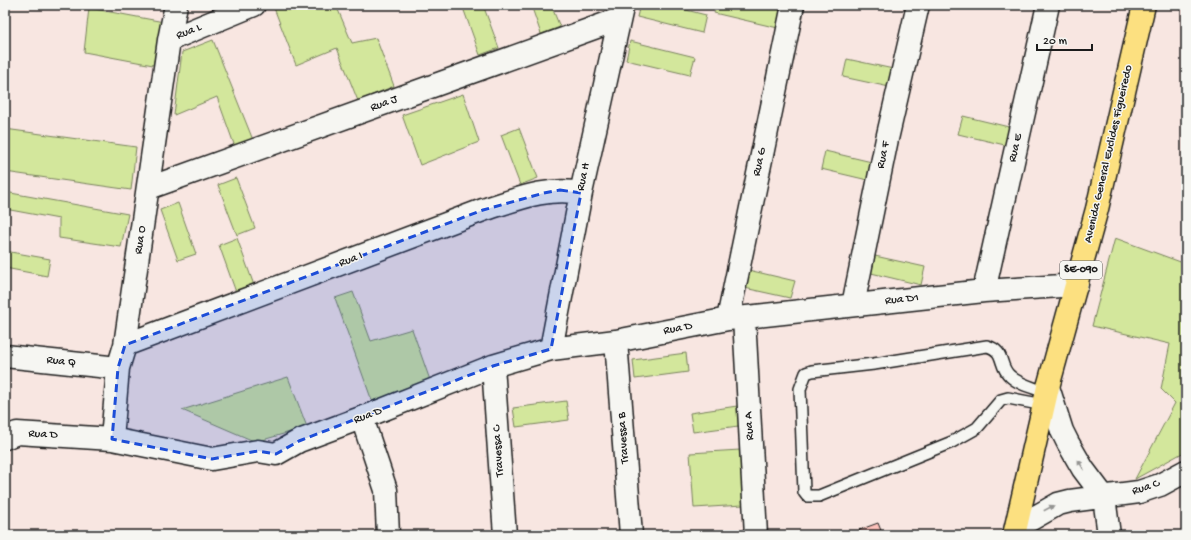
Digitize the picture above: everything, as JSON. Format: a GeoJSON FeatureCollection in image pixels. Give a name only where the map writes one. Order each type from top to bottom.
{"type":"FeatureCollection","features":[{"type":"Feature","properties":{"kind":"main road","name":"Avenida General Euclides Figueiredo"},"geometry":{"type":"LineString","coordinates":[[1015,531],[1046,395],[1097,209],[1144,5]]}},
{"type":"Feature","properties":{"kind":"street"},"geometry":{"type":"LineString","coordinates":[[169,40],[176,5]]}},
{"type":"Feature","properties":{"kind":"street","name":"Rua L"},"geometry":{"type":"LineString","coordinates":[[169,40],[254,5]]}},
{"type":"Feature","properties":{"kind":"street","name":"Rua G"},"geometry":{"type":"LineString","coordinates":[[736,319],[793,5]]}},
{"type":"Feature","properties":{"kind":"street","name":"Rua F"},"geometry":{"type":"LineString","coordinates":[[854,305],[887,139],[918,5]]}},
{"type":"Feature","properties":{"kind":"street","name":"Rua E"},"geometry":{"type":"LineString","coordinates":[[984,291],[1048,5]]}},
{"type":"Feature","properties":{"kind":"street","name":"Rua J"},"geometry":{"type":"LineString","coordinates":[[149,188],[621,12]]}},
{"type":"Feature","properties":{"kind":"street","name":"Rua H"},"geometry":{"type":"LineString","coordinates":[[551,349],[581,193],[621,12]]}},
{"type":"Feature","properties":{"kind":"street","name":"Rua O"},"geometry":{"type":"LineString","coordinates":[[112,439],[118,368],[125,345],[149,188],[169,40]]}},
{"type":"Feature","properties":{"kind":"street","name":"Rua I"},"geometry":{"type":"LineString","coordinates":[[125,345],[483,210],[560,190],[581,193]]}},
{"type":"Feature","properties":{"kind":"street","name":"Rua D1"},"geometry":{"type":"LineString","coordinates":[[736,319],[984,291],[1077,285]]}},
{"type":"Feature","properties":{"kind":"street","name":"Rua D"},"geometry":{"type":"LineString","coordinates":[[5,438],[17,433],[112,439],[212,459],[258,451],[276,454],[299,441],[362,418],[493,366],[551,349],[616,341],[736,319]]}},
{"type":"Feature","properties":{"kind":"street","name":"Rua A"},"geometry":{"type":"LineString","coordinates":[[736,319],[756,535]]}},
{"type":"Feature","properties":{"kind":"street","name":"Travessa B"},"geometry":{"type":"LineString","coordinates":[[616,341],[631,535]]}},
{"type":"Feature","properties":{"kind":"street","name":"Rua Q"},"geometry":{"type":"LineString","coordinates":[[5,356],[118,368]]}},
{"type":"Feature","properties":{"kind":"street","name":"Travessa C"},"geometry":{"type":"LineString","coordinates":[[493,366],[505,535]]}},
{"type":"Feature","properties":{"kind":"street"},"geometry":{"type":"LineString","coordinates":[[1046,395],[1068,443],[1083,469],[1104,496],[1109,535]]}},
{"type":"Feature","properties":{"kind":"street"},"geometry":{"type":"LineString","coordinates":[[362,418],[386,490],[388,535]]}},
{"type":"Feature","properties":{"kind":"street","name":"Rua C"},"geometry":{"type":"LineString","coordinates":[[1015,531],[1058,504],[1070,501],[1139,492],[1160,485],[1186,471]]}},
{"type":"Feature","properties":{"kind":"lane"},"geometry":{"type":"LineString","coordinates":[[987,346],[994,348],[999,352],[1006,372],[1011,378],[1046,395],[1008,398],[1001,400],[977,428],[952,442],[819,496],[807,496],[804,492],[800,389],[806,373],[987,346]]}},
{"type":"Feature","properties":{"kind":"highlighted area"},"geometry":{"type":"Polygon","coordinates":[[[560,190],[581,193],[551,349],[493,366],[299,441],[276,454],[258,451],[212,459],[112,439],[118,368],[125,345],[483,210],[560,190]]]}},
{"type":"Feature","properties":{"kind":"green space"},"geometry":{"type":"Polygon","coordinates":[[[282,5],[336,5],[352,43],[376,38],[394,86],[358,101],[337,48],[296,65],[274,8],[282,5]]]}},
{"type":"Feature","properties":{"kind":"green space"},"geometry":{"type":"Polygon","coordinates":[[[462,5],[483,5],[499,48],[480,55],[462,5]]]}},
{"type":"Feature","properties":{"kind":"green space"},"geometry":{"type":"Polygon","coordinates":[[[531,5],[551,5],[560,27],[541,34],[531,5]]]}},
{"type":"Feature","properties":{"kind":"green space"},"geometry":{"type":"Polygon","coordinates":[[[640,5],[666,5],[706,15],[702,33],[637,17],[640,5]]]}},
{"type":"Feature","properties":{"kind":"green space"},"geometry":{"type":"Polygon","coordinates":[[[716,5],[762,5],[783,10],[778,28],[714,13],[716,5]]]}},
{"type":"Feature","properties":{"kind":"green space"},"geometry":{"type":"Polygon","coordinates":[[[89,8],[164,22],[153,65],[84,52],[89,8]]]}},
{"type":"Feature","properties":{"kind":"green space"},"geometry":{"type":"Polygon","coordinates":[[[213,40],[253,140],[235,147],[217,97],[174,115],[182,52],[213,40]]]}},
{"type":"Feature","properties":{"kind":"green space"},"geometry":{"type":"Polygon","coordinates":[[[630,41],[695,57],[690,75],[626,60],[630,41]]]}},
{"type":"Feature","properties":{"kind":"green space"},"geometry":{"type":"Polygon","coordinates":[[[847,59],[898,70],[894,88],[843,77],[847,59]]]}},
{"type":"Feature","properties":{"kind":"green space"},"geometry":{"type":"Polygon","coordinates":[[[463,94],[479,142],[420,165],[402,115],[463,94]]]}},
{"type":"Feature","properties":{"kind":"green space"},"geometry":{"type":"Polygon","coordinates":[[[963,116],[1013,128],[1009,146],[958,134],[963,116]]]}},
{"type":"Feature","properties":{"kind":"green space"},"geometry":{"type":"Polygon","coordinates":[[[519,128],[538,178],[520,185],[501,135],[519,128]]]}},
{"type":"Feature","properties":{"kind":"green space"},"geometry":{"type":"Polygon","coordinates":[[[5,129],[136,147],[131,190],[5,172],[5,129]]]}},
{"type":"Feature","properties":{"kind":"green space"},"geometry":{"type":"Polygon","coordinates":[[[825,151],[876,163],[872,181],[821,169],[825,151]]]}},
{"type":"Feature","properties":{"kind":"green space"},"geometry":{"type":"Polygon","coordinates":[[[236,178],[255,228],[237,235],[218,185],[236,178]]]}},
{"type":"Feature","properties":{"kind":"green space"},"geometry":{"type":"Polygon","coordinates":[[[5,192],[128,214],[121,247],[59,238],[59,219],[5,209],[5,192]]]}},
{"type":"Feature","properties":{"kind":"green space"},"geometry":{"type":"Polygon","coordinates":[[[178,203],[196,254],[178,260],[160,210],[178,203]]]}},
{"type":"Feature","properties":{"kind":"green space"},"geometry":{"type":"Polygon","coordinates":[[[237,238],[255,288],[237,295],[219,245],[237,238]]]}},
{"type":"Feature","properties":{"kind":"green space"},"geometry":{"type":"Polygon","coordinates":[[[1115,238],[1186,264],[1186,451],[1135,479],[1175,403],[1161,389],[1170,344],[1092,326],[1115,238]]]}},
{"type":"Feature","properties":{"kind":"green space"},"geometry":{"type":"Polygon","coordinates":[[[5,251],[50,259],[47,276],[5,268],[5,251]]]}},
{"type":"Feature","properties":{"kind":"green space"},"geometry":{"type":"Polygon","coordinates":[[[875,256],[925,267],[921,285],[871,273],[875,256]]]}},
{"type":"Feature","properties":{"kind":"green space"},"geometry":{"type":"Polygon","coordinates":[[[744,269],[795,281],[790,298],[740,287],[744,269]]]}},
{"type":"Feature","properties":{"kind":"green space"},"geometry":{"type":"Polygon","coordinates":[[[353,292],[371,341],[412,329],[431,383],[372,401],[335,298],[353,292]]]}},
{"type":"Feature","properties":{"kind":"green space"},"geometry":{"type":"Polygon","coordinates":[[[686,353],[688,372],[635,379],[633,360],[686,353]]]}},
{"type":"Feature","properties":{"kind":"green space"},"geometry":{"type":"Polygon","coordinates":[[[288,377],[307,427],[256,442],[182,410],[288,377]]]}},
{"type":"Feature","properties":{"kind":"green space"},"geometry":{"type":"Polygon","coordinates":[[[566,401],[569,420],[516,427],[513,408],[566,401]]]}},
{"type":"Feature","properties":{"kind":"green space"},"geometry":{"type":"Polygon","coordinates":[[[744,405],[746,425],[693,432],[690,413],[744,405]]]}},
{"type":"Feature","properties":{"kind":"green space"},"geometry":{"type":"Polygon","coordinates":[[[740,450],[743,505],[694,508],[690,453],[740,450]]]}},
{"type":"Feature","properties":{"kind":"building"},"geometry":{"type":"Polygon","coordinates":[[[878,523],[882,533],[876,535],[861,535],[859,530],[878,523]]]}}]}
